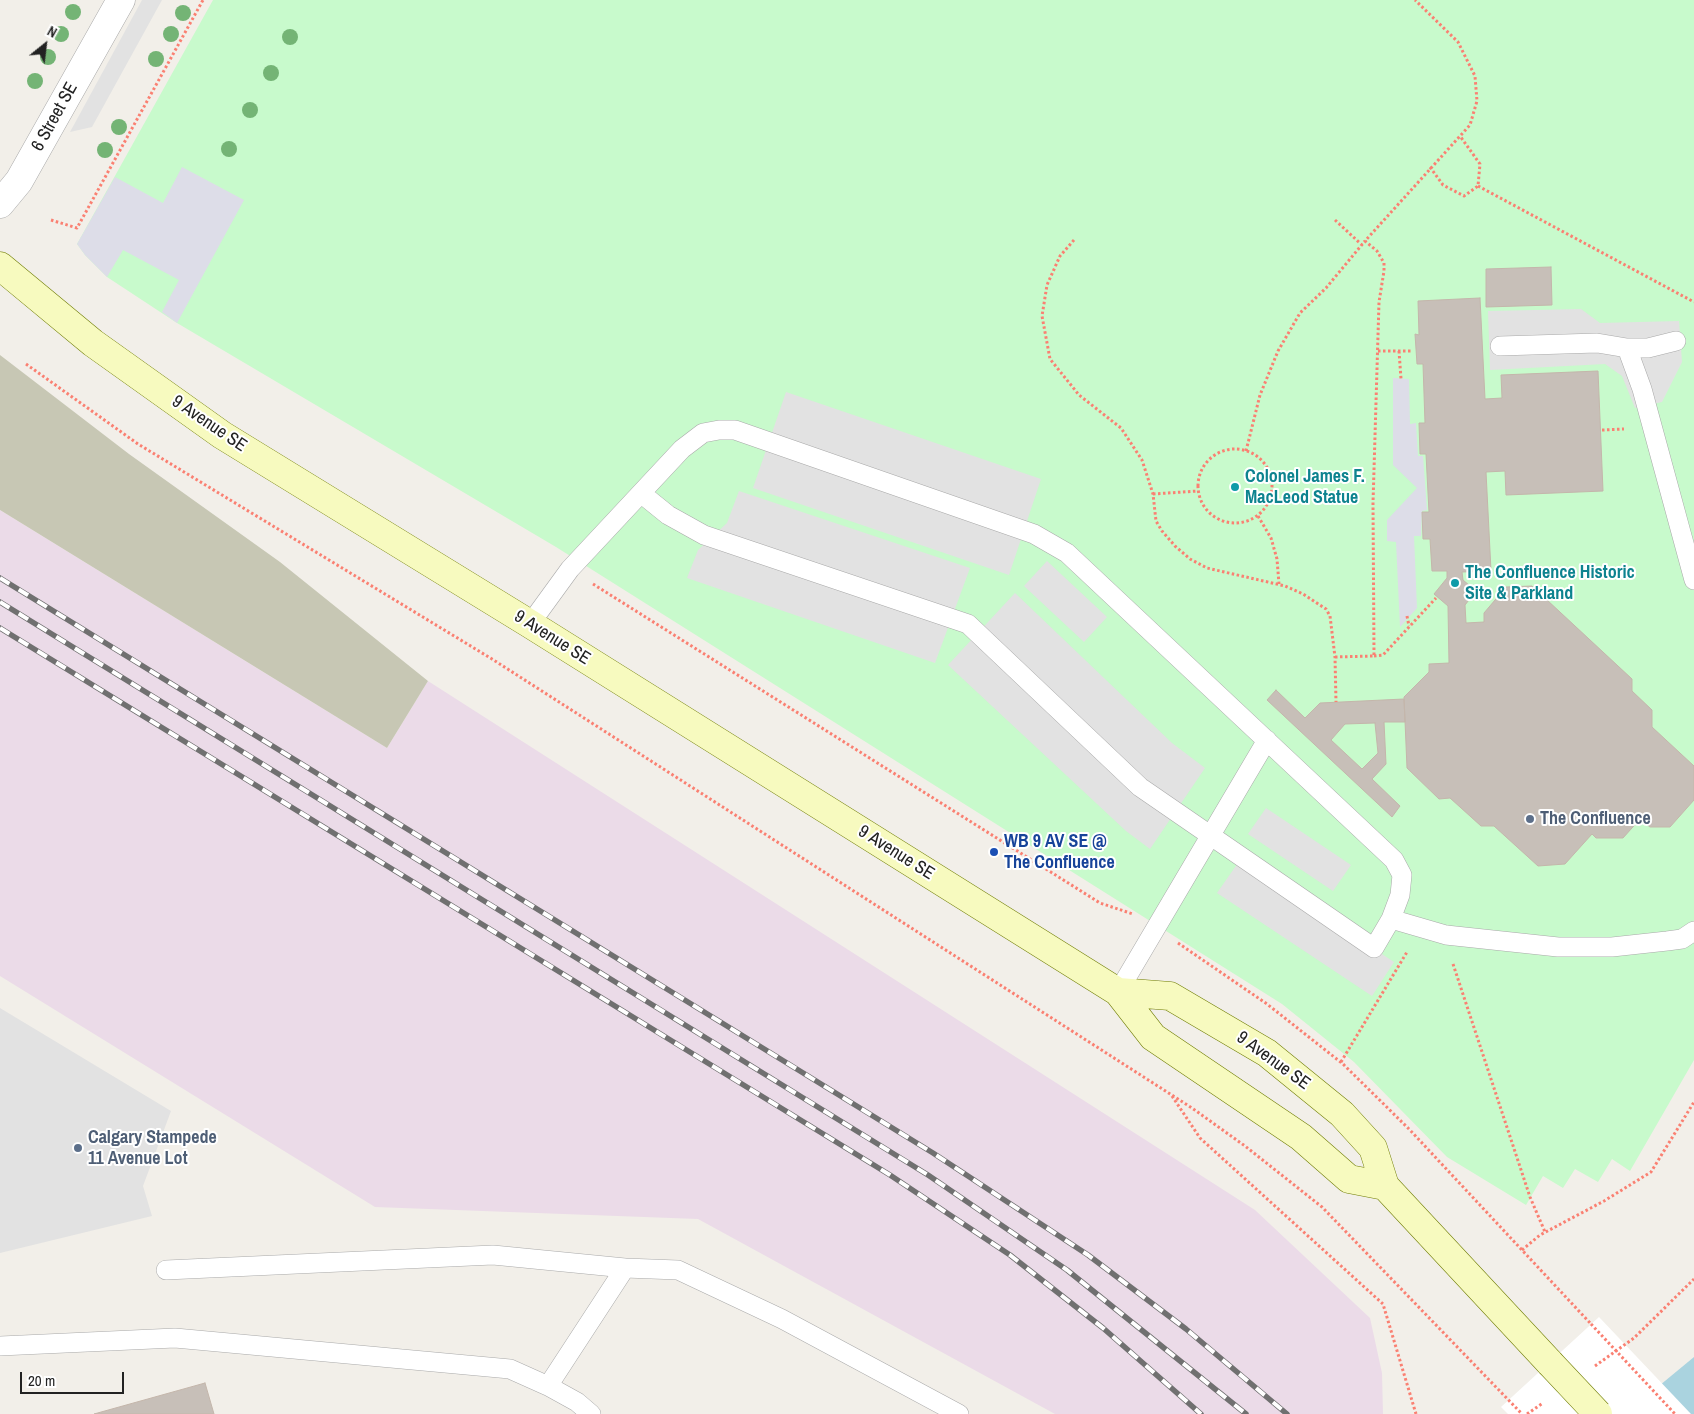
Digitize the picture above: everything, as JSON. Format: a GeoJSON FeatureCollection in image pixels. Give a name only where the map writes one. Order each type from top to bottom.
{"type":"FeatureCollection","features":[{"type":"Feature","properties":{"kind":"main road","name":"9 Avenue SE"},"geometry":{"type":"LineString","coordinates":[[0,266],[93,343],[222,435],[530,624],[1118,992],[1153,1037],[1301,1137],[1349,1179],[1385,1186]]}},
{"type":"Feature","properties":{"kind":"main road","name":"9 Avenue SE"},"geometry":{"type":"LineString","coordinates":[[1118,992],[1170,996],[1267,1053],[1342,1114],[1373,1148],[1385,1186],[1598,1414]]}},
{"type":"Feature","properties":{"kind":"street","name":"6 Street SE"},"geometry":{"type":"LineString","coordinates":[[0,204],[19,181],[121,0]]}},
{"type":"Feature","properties":{"kind":"lane"},"geometry":{"type":"LineString","coordinates":[[1500,346],[1597,343],[1627,348],[1648,348],[1676,341]]}},
{"type":"Feature","properties":{"kind":"lane"},"geometry":{"type":"LineString","coordinates":[[1627,348],[1642,389],[1694,580]]}},
{"type":"Feature","properties":{"kind":"lane"},"geometry":{"type":"LineString","coordinates":[[530,624],[570,569],[682,449],[702,433],[735,430],[1034,534],[1051,542],[1067,553],[1394,860],[1402,875],[1402,885],[1391,919],[1374,948],[1210,837],[1140,787],[968,624],[704,535],[668,515],[642,494]]}},
{"type":"Feature","properties":{"kind":"lane"},"geometry":{"type":"LineString","coordinates":[[1118,992],[1267,740]]}},
{"type":"Feature","properties":{"kind":"lane"},"geometry":{"type":"LineString","coordinates":[[1391,919],[1446,935],[1558,947],[1667,942],[1682,938],[1694,931]]}},
{"type":"Feature","properties":{"kind":"lane"},"geometry":{"type":"LineString","coordinates":[[166,1270],[493,1255],[624,1268],[678,1270],[782,1319],[959,1414]]}},
{"type":"Feature","properties":{"kind":"lane"},"geometry":{"type":"LineString","coordinates":[[548,1386],[624,1268]]}},
{"type":"Feature","properties":{"kind":"lane"},"geometry":{"type":"LineString","coordinates":[[0,1346],[175,1338],[510,1369],[548,1386],[577,1402],[591,1414]]}},
{"type":"Feature","properties":{"kind":"path"},"geometry":{"type":"LineString","coordinates":[[51,220],[77,228],[203,0]]}},
{"type":"Feature","properties":{"kind":"path"},"geometry":{"type":"LineString","coordinates":[[1246,450],[1260,395],[1278,352],[1300,314],[1326,288],[1430,167],[1470,126],[1477,101],[1475,76],[1458,42],[1415,0]]}},
{"type":"Feature","properties":{"kind":"path"},"geometry":{"type":"LineString","coordinates":[[1430,167],[1443,185],[1464,196],[1478,186],[1480,164],[1460,136]]}},
{"type":"Feature","properties":{"kind":"path"},"geometry":{"type":"LineString","coordinates":[[1478,186],[1694,302]]}},
{"type":"Feature","properties":{"kind":"path"},"geometry":{"type":"LineString","coordinates":[[1335,220],[1362,245]]}},
{"type":"Feature","properties":{"kind":"path"},"geometry":{"type":"LineString","coordinates":[[1074,240],[1060,256],[1046,285],[1042,316],[1050,359],[1079,395],[1121,428],[1142,460],[1153,494],[1156,521],[1162,531],[1190,559],[1207,568],[1279,584],[1303,594],[1326,609],[1330,616],[1335,657],[1336,702]]}},
{"type":"Feature","properties":{"kind":"path"},"geometry":{"type":"LineString","coordinates":[[1366,240],[1384,263],[1379,302],[1373,503],[1374,656]]}},
{"type":"Feature","properties":{"kind":"path"},"geometry":{"type":"LineString","coordinates":[[1378,350],[1413,351]]}},
{"type":"Feature","properties":{"kind":"path"},"geometry":{"type":"LineString","coordinates":[[1399,351],[1401,379]]}},
{"type":"Feature","properties":{"kind":"path"},"geometry":{"type":"LineString","coordinates":[[26,364],[138,444],[492,659],[1170,1094],[1245,1146],[1322,1207],[1522,1414]]}},
{"type":"Feature","properties":{"kind":"path"},"geometry":{"type":"LineString","coordinates":[[1246,450],[1257,456],[1265,464],[1272,480],[1271,497],[1266,508],[1258,516],[1240,523],[1221,521],[1210,514],[1202,503],[1198,491],[1198,479],[1202,467],[1221,451],[1246,450]]}},
{"type":"Feature","properties":{"kind":"path"},"geometry":{"type":"LineString","coordinates":[[1153,494],[1198,491]]}},
{"type":"Feature","properties":{"kind":"path"},"geometry":{"type":"LineString","coordinates":[[1258,516],[1270,538],[1277,559],[1279,584]]}},
{"type":"Feature","properties":{"kind":"path"},"geometry":{"type":"LineString","coordinates":[[570,569],[1100,903],[1117,910],[1127,911],[1225,973],[1343,1064],[1409,1129],[1675,1414]]}},
{"type":"Feature","properties":{"kind":"path"},"geometry":{"type":"LineString","coordinates":[[1335,657],[1383,655],[1436,598]]}},
{"type":"Feature","properties":{"kind":"path"},"geometry":{"type":"LineString","coordinates":[[1407,616],[1409,627]]}},
{"type":"Feature","properties":{"kind":"path"},"geometry":{"type":"LineString","coordinates":[[1446,935],[1449,952],[1530,1197],[1545,1232]]}},
{"type":"Feature","properties":{"kind":"path"},"geometry":{"type":"LineString","coordinates":[[1170,1094],[1200,1138],[1383,1304],[1416,1414]]}},
{"type":"Feature","properties":{"kind":"path"},"geometry":{"type":"LineString","coordinates":[[1522,1250],[1545,1232],[1604,1201],[1651,1172],[1694,1102]]}},
{"type":"Feature","properties":{"kind":"path"},"geometry":{"type":"LineString","coordinates":[[1588,1370],[1634,1338],[1694,1279]]}},
{"type":"Feature","properties":{"kind":"path"},"geometry":{"type":"LineString","coordinates":[[1527,1414],[1550,1398]]}},
{"type":"Feature","properties":{"kind":"shaded area"},"geometry":{"type":"Polygon","coordinates":[[[142,0],[162,0],[92,127],[70,132],[142,0]]]}},
{"type":"Feature","properties":{"kind":"shaded area"},"geometry":{"type":"Polygon","coordinates":[[[182,167],[244,200],[177,323],[162,312],[179,280],[123,250],[107,277],[77,244],[115,177],[163,203],[182,167]]]}},
{"type":"Feature","properties":{"kind":"shaded area"},"geometry":{"type":"Polygon","coordinates":[[[1581,309],[1600,323],[1679,321],[1682,362],[1662,402],[1635,408],[1622,376],[1605,364],[1490,370],[1488,311],[1581,309]]]}},
{"type":"Feature","properties":{"kind":"shaded area"},"geometry":{"type":"Polygon","coordinates":[[[0,355],[129,454],[280,562],[428,681],[387,748],[0,510],[0,355]]]}},
{"type":"Feature","properties":{"kind":"shaded area"},"geometry":{"type":"Polygon","coordinates":[[[1393,378],[1409,379],[1410,424],[1416,423],[1418,456],[1423,456],[1427,510],[1422,511],[1421,536],[1414,536],[1417,608],[1400,627],[1396,542],[1387,541],[1387,520],[1417,488],[1393,465],[1393,378]]]}},
{"type":"Feature","properties":{"kind":"shaded area"},"geometry":{"type":"Polygon","coordinates":[[[786,392],[1041,479],[1009,575],[753,488],[786,392]]]}},
{"type":"Feature","properties":{"kind":"shaded area"},"geometry":{"type":"Polygon","coordinates":[[[739,491],[970,568],[935,663],[687,578],[698,550],[727,523],[739,491]]]}},
{"type":"Feature","properties":{"kind":"shaded area"},"geometry":{"type":"Polygon","coordinates":[[[0,510],[387,748],[428,681],[1255,1210],[1370,1318],[1382,1373],[1383,1414],[1055,1414],[698,1219],[375,1207],[0,976],[0,510]]]}},
{"type":"Feature","properties":{"kind":"shaded area"},"geometry":{"type":"Polygon","coordinates":[[[1047,561],[1107,617],[1084,642],[1024,586],[1047,561]]]}},
{"type":"Feature","properties":{"kind":"shaded area"},"geometry":{"type":"Polygon","coordinates":[[[1015,593],[1172,743],[1205,768],[1150,849],[1126,831],[948,665],[1015,593]]]}},
{"type":"Feature","properties":{"kind":"shaded area"},"geometry":{"type":"Polygon","coordinates":[[[1266,808],[1351,865],[1333,891],[1248,834],[1266,808]]]}},
{"type":"Feature","properties":{"kind":"shaded area"},"geometry":{"type":"Polygon","coordinates":[[[1240,860],[1394,962],[1372,996],[1217,893],[1240,860]]]}},
{"type":"Feature","properties":{"kind":"shaded area","name":"Calgary Stampede 11 Avenue Lot"},"geometry":{"type":"Polygon","coordinates":[[[0,1008],[171,1111],[143,1186],[152,1216],[0,1253],[0,1008]]]}},
{"type":"Feature","properties":{"kind":"green space","name":"The Confluence Historic Site & Parkland"},"geometry":{"type":"Polygon","coordinates":[[[213,0],[1694,0],[1694,1060],[1630,1171],[1612,1159],[1598,1182],[1575,1169],[1563,1188],[1543,1176],[1526,1205],[1447,1157],[1354,1062],[1282,1004],[556,547],[177,323],[107,277],[77,244],[213,0]]]}},
{"type":"Feature","properties":{"kind":"water"},"geometry":{"type":"Polygon","coordinates":[[[1694,1357],[1694,1414],[1625,1414],[1694,1357]]]}},
{"type":"Feature","properties":{"kind":"pier"},"geometry":{"type":"Polygon","coordinates":[[[1599,1317],[1691,1414],[1508,1414],[1501,1407],[1599,1317]]]}},
{"type":"Feature","properties":{"kind":"building"},"geometry":{"type":"Polygon","coordinates":[[[1551,267],[1552,305],[1486,307],[1486,269],[1551,267]]]}},
{"type":"Feature","properties":{"kind":"building","name":"The Confluence Historic Site & Parkland"},"geometry":{"type":"Polygon","coordinates":[[[1480,298],[1485,399],[1502,398],[1501,375],[1598,371],[1603,491],[1506,495],[1505,471],[1486,472],[1491,571],[1462,572],[1463,580],[1476,591],[1465,605],[1466,623],[1484,622],[1484,613],[1506,587],[1532,586],[1632,679],[1632,691],[1652,710],[1652,727],[1694,766],[1694,800],[1670,827],[1650,827],[1640,819],[1623,838],[1596,838],[1592,834],[1565,864],[1538,866],[1494,826],[1481,826],[1450,798],[1439,799],[1407,768],[1404,697],[1429,672],[1429,664],[1449,663],[1448,606],[1434,594],[1447,578],[1447,571],[1432,571],[1430,539],[1423,539],[1422,512],[1429,512],[1426,454],[1420,454],[1419,423],[1425,423],[1423,364],[1417,364],[1415,334],[1419,335],[1418,301],[1480,298]]]}},
{"type":"Feature","properties":{"kind":"building"},"geometry":{"type":"Polygon","coordinates":[[[1276,690],[1305,718],[1320,703],[1404,699],[1405,722],[1384,722],[1386,764],[1372,779],[1400,806],[1392,817],[1267,700],[1276,690]],[[1375,723],[1345,724],[1331,740],[1362,769],[1378,753],[1375,723]]]}},
{"type":"Feature","properties":{"kind":"building"},"geometry":{"type":"Polygon","coordinates":[[[205,1383],[214,1414],[94,1414],[205,1383]]]}},
{"type":"Feature","properties":{"kind":"railway"},"geometry":{"type":"LineString","coordinates":[[0,578],[933,1153],[1088,1255],[1186,1329],[1287,1414]]}},
{"type":"Feature","properties":{"kind":"railway"},"geometry":{"type":"LineString","coordinates":[[0,602],[928,1175],[1067,1270],[1246,1414]]}},
{"type":"Feature","properties":{"kind":"railway"},"geometry":{"type":"LineString","coordinates":[[0,628],[890,1175],[1010,1255],[1103,1328],[1201,1414]]}},
{"type":"Feature","properties":{"kind":"place","name":"Colonel James F. MacLeod Statue"},"geometry":{"type":"Point","coordinates":[1235,487]}},
{"type":"Feature","properties":{"kind":"place","name":"The Confluence Historic Site & Parkland"},"geometry":{"type":"Point","coordinates":[1455,583]}},
{"type":"Feature","properties":{"kind":"place","name":"The Confluence"},"geometry":{"type":"Point","coordinates":[1530,819]}},
{"type":"Feature","properties":{"kind":"place","name":"WB 9 AV SE @ The Confluence"},"geometry":{"type":"Point","coordinates":[994,852]}},
{"type":"Feature","properties":{"kind":"place","name":"Calgary Stampede 11 Avenue Lot"},"geometry":{"type":"Point","coordinates":[78,1148]}}]}
